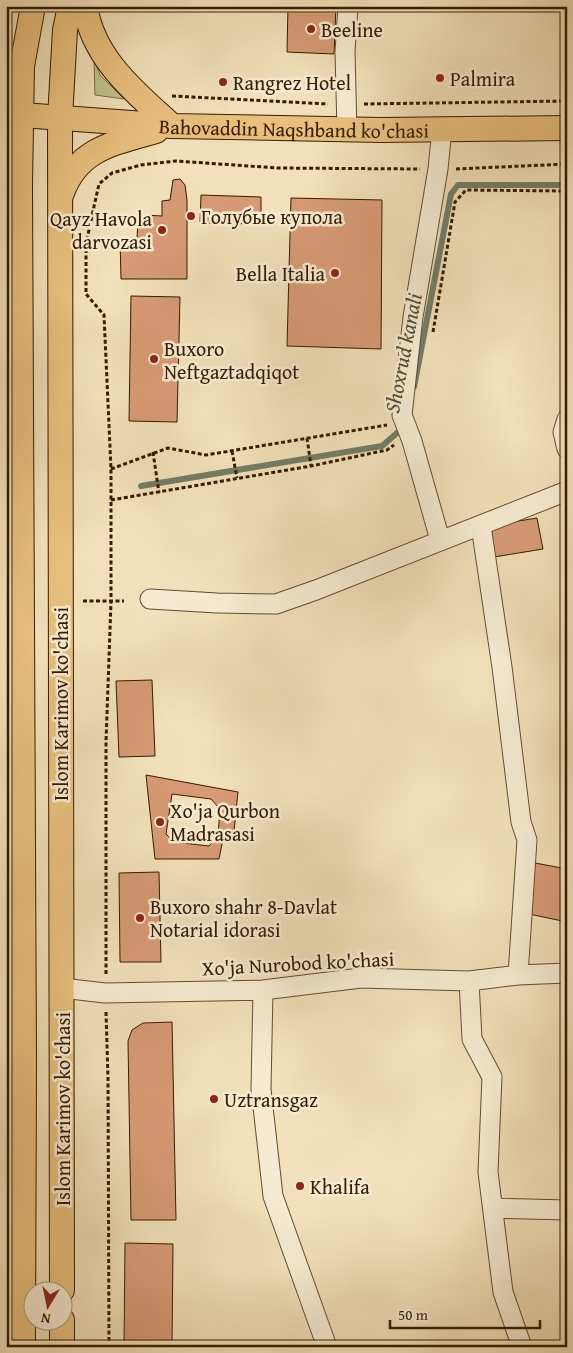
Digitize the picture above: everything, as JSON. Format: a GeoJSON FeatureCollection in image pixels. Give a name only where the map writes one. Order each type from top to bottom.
{"type":"FeatureCollection","features":[{"type":"Feature","properties":{"kind":"main road","name":"Islom Karimov ko'chasi"},"geometry":{"type":"LineString","coordinates":[[23,1347],[15,1063],[11,112],[33,6]]}},
{"type":"Feature","properties":{"kind":"main road","name":"Islom Karimov ko'chasi"},"geometry":{"type":"LineString","coordinates":[[62,1280],[60,118],[65,30],[70,6]]}},
{"type":"Feature","properties":{"kind":"main road"},"geometry":{"type":"LineString","coordinates":[[84,6],[90,29],[117,74],[172,126]]}},
{"type":"Feature","properties":{"kind":"main road","name":"Bahovaddin Naqshband ko'chasi"},"geometry":{"type":"LineString","coordinates":[[11,112],[60,118],[172,126],[347,130],[567,128]]}},
{"type":"Feature","properties":{"kind":"main road"},"geometry":{"type":"LineString","coordinates":[[61,196],[68,177],[82,160],[101,147],[172,126]]}},
{"type":"Feature","properties":{"kind":"main road"},"geometry":{"type":"LineString","coordinates":[[62,1330],[62,1347]]}},
{"type":"Feature","properties":{"kind":"street"},"geometry":{"type":"LineString","coordinates":[[347,130],[345,52],[348,6]]}},
{"type":"Feature","properties":{"kind":"street"},"geometry":{"type":"LineString","coordinates":[[440,540],[402,415],[413,318],[438,169],[442,130]]}},
{"type":"Feature","properties":{"kind":"street"},"geometry":{"type":"LineString","coordinates":[[567,419],[563,432],[567,450]]}},
{"type":"Feature","properties":{"kind":"street"},"geometry":{"type":"LineString","coordinates":[[150,599],[276,604],[567,491]]}},
{"type":"Feature","properties":{"kind":"street"},"geometry":{"type":"LineString","coordinates":[[480,526],[502,666],[520,822],[527,840],[518,974]]}},
{"type":"Feature","properties":{"kind":"street","name":"Xo'ja Nurobod ko'chasi"},"geometry":{"type":"LineString","coordinates":[[62,988],[106,993],[263,990],[361,978],[469,981],[518,974],[567,973]]}},
{"type":"Feature","properties":{"kind":"street"},"geometry":{"type":"LineString","coordinates":[[469,981],[472,1039],[492,1078],[488,1172],[503,1292],[522,1347]]}},
{"type":"Feature","properties":{"kind":"street"},"geometry":{"type":"LineString","coordinates":[[263,990],[261,1090],[273,1196],[327,1347]]}},
{"type":"Feature","properties":{"kind":"street"},"geometry":{"type":"LineString","coordinates":[[493,1208],[567,1210]]}},
{"type":"Feature","properties":{"kind":"path"},"geometry":{"type":"LineString","coordinates":[[170,96],[347,105],[567,101]]}},
{"type":"Feature","properties":{"kind":"path"},"geometry":{"type":"LineString","coordinates":[[431,341],[454,202],[466,190],[567,192]]}},
{"type":"Feature","properties":{"kind":"path"},"geometry":{"type":"LineString","coordinates":[[111,469],[168,448],[206,455],[307,438],[407,428]]}},
{"type":"Feature","properties":{"kind":"path"},"geometry":{"type":"LineString","coordinates":[[111,500],[159,493],[236,476],[312,466],[387,450],[407,428]]}},
{"type":"Feature","properties":{"kind":"path"},"geometry":{"type":"LineString","coordinates":[[307,438],[312,466]]}},
{"type":"Feature","properties":{"kind":"path"},"geometry":{"type":"LineString","coordinates":[[232,450],[236,476]]}},
{"type":"Feature","properties":{"kind":"path"},"geometry":{"type":"LineString","coordinates":[[153,452],[159,493]]}},
{"type":"Feature","properties":{"kind":"path"},"geometry":{"type":"LineString","coordinates":[[60,601],[124,602]]}},
{"type":"Feature","properties":{"kind":"green space"},"geometry":{"type":"Polygon","coordinates":[[[94,60],[100,75],[124,99],[95,95],[94,60]]]}},
{"type":"Feature","properties":{"kind":"building","name":"Beeline"},"geometry":{"type":"Polygon","coordinates":[[[288,6],[336,6],[334,54],[287,52],[288,6]]]}},
{"type":"Feature","properties":{"kind":"building","name":"Qayz Havola darvozasi"},"geometry":{"type":"Polygon","coordinates":[[[180,179],[185,185],[187,200],[187,279],[121,279],[120,239],[137,238],[138,221],[144,215],[162,216],[162,201],[170,200],[173,180],[180,179]]]}},
{"type":"Feature","properties":{"kind":"building"},"geometry":{"type":"Polygon","coordinates":[[[201,195],[261,197],[261,224],[200,223],[201,195]]]}},
{"type":"Feature","properties":{"kind":"building","name":"Bella Italia"},"geometry":{"type":"Polygon","coordinates":[[[291,198],[382,200],[381,349],[287,346],[291,198]]]}},
{"type":"Feature","properties":{"kind":"building","name":"Buxoro Neftgaztadqiqot"},"geometry":{"type":"Polygon","coordinates":[[[131,296],[180,297],[177,422],[129,421],[131,296]]]}},
{"type":"Feature","properties":{"kind":"building"},"geometry":{"type":"Polygon","coordinates":[[[537,518],[543,549],[494,557],[488,526],[537,518]]]}},
{"type":"Feature","properties":{"kind":"building"},"geometry":{"type":"Polygon","coordinates":[[[152,680],[155,756],[119,757],[116,681],[152,680]]]}},
{"type":"Feature","properties":{"kind":"building","name":"Xo'ja Qurbon Madrasasi"},"geometry":{"type":"Polygon","coordinates":[[[146,775],[238,792],[233,841],[223,839],[219,859],[155,859],[146,775]],[[172,794],[166,834],[174,842],[209,846],[218,836],[220,809],[211,799],[172,794]]]}},
{"type":"Feature","properties":{"kind":"building"},"geometry":{"type":"Polygon","coordinates":[[[535,863],[567,869],[567,922],[529,914],[535,863]]]}},
{"type":"Feature","properties":{"kind":"building","name":"Buxoro shahr 8-Davlat Notarial idorasi"},"geometry":{"type":"Polygon","coordinates":[[[159,872],[161,962],[120,962],[119,873],[159,872]]]}},
{"type":"Feature","properties":{"kind":"building"},"geometry":{"type":"Polygon","coordinates":[[[172,1022],[176,1220],[131,1220],[128,1041],[132,1030],[143,1023],[172,1022]]]}},
{"type":"Feature","properties":{"kind":"building"},"geometry":{"type":"Polygon","coordinates":[[[125,1243],[173,1244],[172,1347],[124,1347],[125,1243]]]}},
{"type":"Feature","properties":{"kind":"waterway","name":"Shoxrud kanali"},"geometry":{"type":"LineString","coordinates":[[414,387],[451,194],[458,185],[567,185]]}},
{"type":"Feature","properties":{"kind":"waterway","name":"Shoxrud kanali"},"geometry":{"type":"LineString","coordinates":[[141,486],[382,446],[404,427]]}},
{"type":"Feature","properties":{"kind":"place","name":"Beeline"},"geometry":{"type":"Point","coordinates":[311,29]}},
{"type":"Feature","properties":{"kind":"place","name":"Palmira"},"geometry":{"type":"Point","coordinates":[440,78]}},
{"type":"Feature","properties":{"kind":"place","name":"Rangrez Hotel"},"geometry":{"type":"Point","coordinates":[223,82]}},
{"type":"Feature","properties":{"kind":"place","name":"Голубые купола"},"geometry":{"type":"Point","coordinates":[191,216]}},
{"type":"Feature","properties":{"kind":"place","name":"Qayz Havola darvozasi"},"geometry":{"type":"Point","coordinates":[162,230]}},
{"type":"Feature","properties":{"kind":"place","name":"Bella Italia"},"geometry":{"type":"Point","coordinates":[335,273]}},
{"type":"Feature","properties":{"kind":"place","name":"Buxoro Neftgaztadqiqot"},"geometry":{"type":"Point","coordinates":[154,359]}},
{"type":"Feature","properties":{"kind":"place","name":"Xo'ja Qurbon Madrasasi"},"geometry":{"type":"Point","coordinates":[160,822]}},
{"type":"Feature","properties":{"kind":"place","name":"Buxoro shahr 8-Davlat Notarial idorasi"},"geometry":{"type":"Point","coordinates":[140,918]}},
{"type":"Feature","properties":{"kind":"place","name":"Uztransgaz"},"geometry":{"type":"Point","coordinates":[214,1099]}},
{"type":"Feature","properties":{"kind":"place","name":"Khalifa"},"geometry":{"type":"Point","coordinates":[300,1186]}}]}
